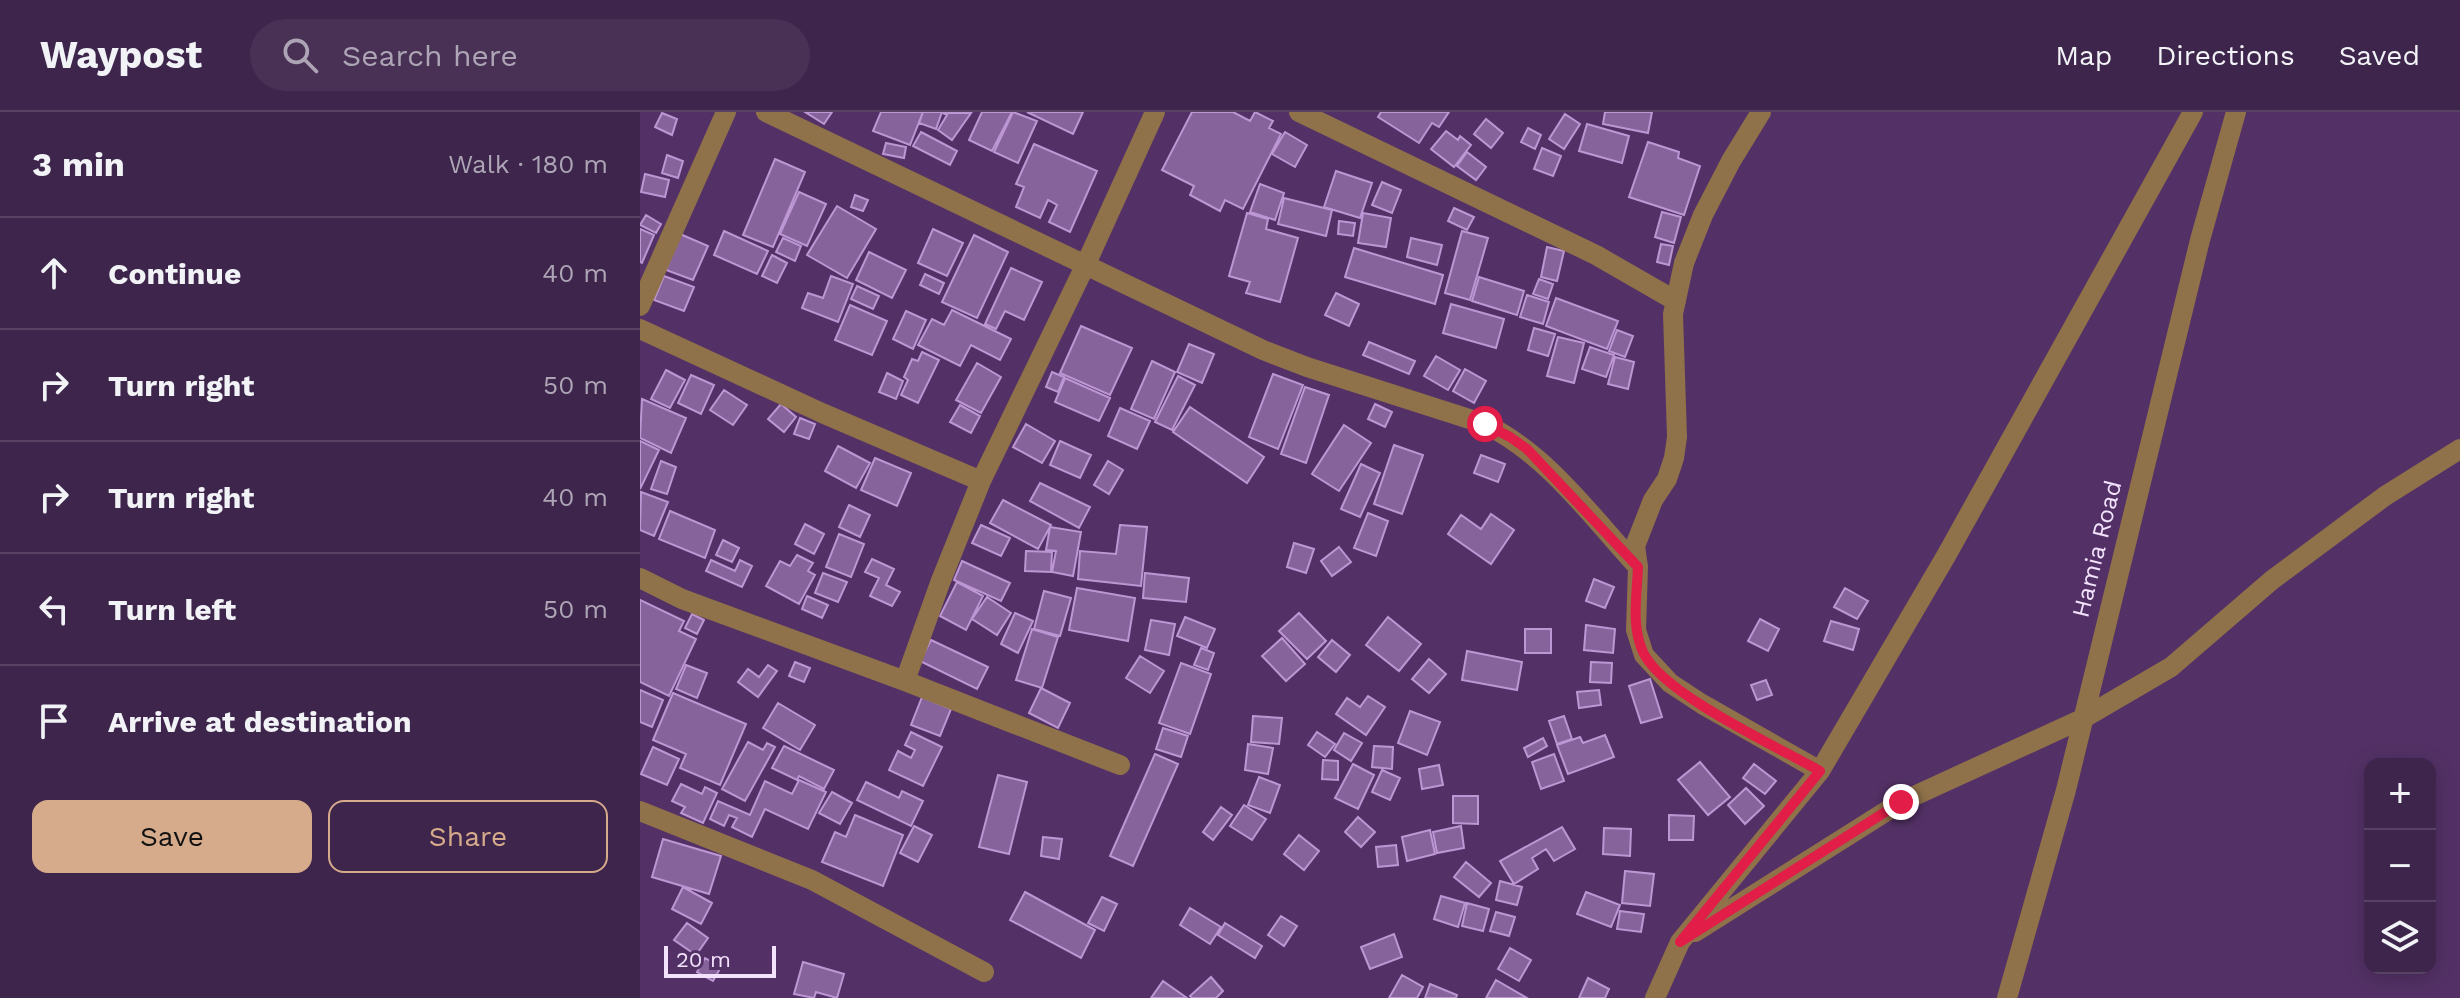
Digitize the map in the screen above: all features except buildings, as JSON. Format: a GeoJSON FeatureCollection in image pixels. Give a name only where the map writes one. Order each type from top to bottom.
{"type":"FeatureCollection","features":[{"type":"Feature","properties":{"kind":"street"},"geometry":{"type":"LineString","coordinates":[[640,306],[726,112]]}},
{"type":"Feature","properties":{"kind":"street"},"geometry":{"type":"LineString","coordinates":[[766,112],[1263,350],[1485,424],[1510,437],[1552,474],[1638,567]]}},
{"type":"Feature","properties":{"kind":"street"},"geometry":{"type":"LineString","coordinates":[[905,681],[981,481],[1155,112]]}},
{"type":"Feature","properties":{"kind":"street"},"geometry":{"type":"LineString","coordinates":[[1299,112],[1596,255],[1676,301]]}},
{"type":"Feature","properties":{"kind":"street"},"geometry":{"type":"LineString","coordinates":[[1761,112],[1703,215],[1684,263],[1673,314],[1676,448],[1667,479],[1653,500],[1635,546],[1638,567],[1636,630],[1644,655],[1670,683],[1820,771]]}},
{"type":"Feature","properties":{"kind":"street"},"geometry":{"type":"LineString","coordinates":[[1655,998],[1680,942],[1820,771],[1946,556],[2193,112]]}},
{"type":"Feature","properties":{"kind":"street","name":"Hamia Road"},"geometry":{"type":"LineString","coordinates":[[2007,998],[2066,790],[2200,240],[2236,112]]}},
{"type":"Feature","properties":{"kind":"street"},"geometry":{"type":"LineString","coordinates":[[640,329],[822,413],[981,481]]}},
{"type":"Feature","properties":{"kind":"street"},"geometry":{"type":"LineString","coordinates":[[1680,942],[1901,802],[2082,719],[2171,667],[2272,580],[2385,496],[2460,449]]}},
{"type":"Feature","properties":{"kind":"street"},"geometry":{"type":"LineString","coordinates":[[640,578],[682,599],[1120,765]]}},
{"type":"Feature","properties":{"kind":"street"},"geometry":{"type":"LineString","coordinates":[[640,811],[812,880],[984,972]]}},
{"type":"Feature","properties":{"kind":"route"},"geometry":{"type":"LineString","coordinates":[[1485,424],[1527,449],[1638,567],[1636,630],[1644,655],[1670,683],[1820,771],[1680,942],[1901,802]]}}]}
